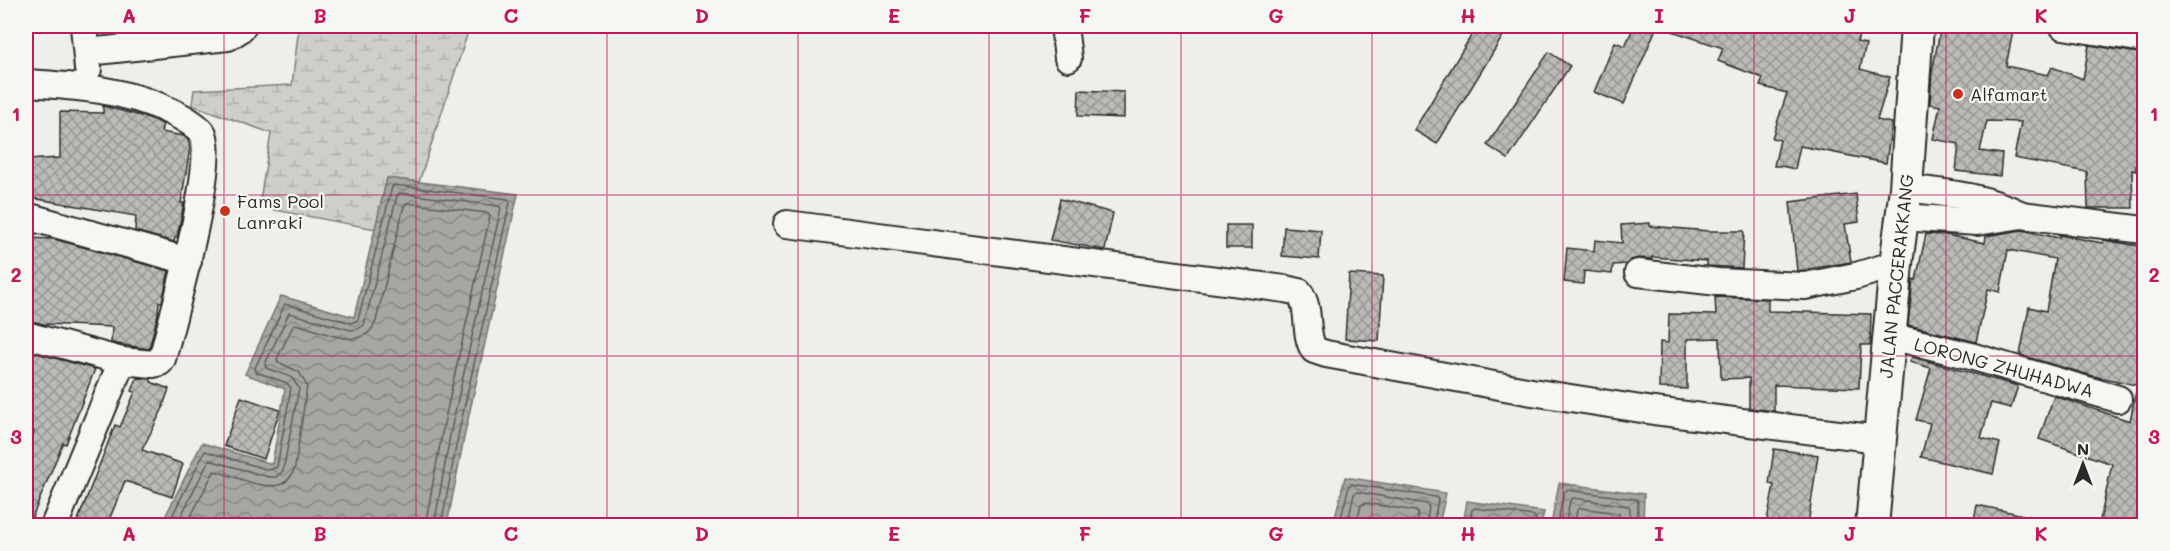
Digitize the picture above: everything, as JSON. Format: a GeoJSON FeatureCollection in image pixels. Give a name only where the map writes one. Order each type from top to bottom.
{"type":"FeatureCollection","features":[{"type":"Feature","properties":{"kind":"main road","name":"JALAN PACCERAKKANG"},"geometry":{"type":"LineString","coordinates":[[1872,525],[1896,264],[1904,202],[1917,26]]}},
{"type":"Feature","properties":{"kind":"street"},"geometry":{"type":"LineString","coordinates":[[84,26],[88,52],[88,87]]}},
{"type":"Feature","properties":{"kind":"street"},"geometry":{"type":"LineString","coordinates":[[88,52],[228,37],[243,26]]}},
{"type":"Feature","properties":{"kind":"street"},"geometry":{"type":"LineString","coordinates":[[1064,26],[1068,58]]}},
{"type":"Feature","properties":{"kind":"street"},"geometry":{"type":"LineString","coordinates":[[2063,26],[2145,39]]}},
{"type":"Feature","properties":{"kind":"street"},"geometry":{"type":"LineString","coordinates":[[26,83],[88,87],[123,93],[148,101],[186,119],[202,132],[206,143],[206,164],[188,261],[160,362],[153,364],[122,361],[26,335]]}},
{"type":"Feature","properties":{"kind":"street"},"geometry":{"type":"LineString","coordinates":[[1904,202],[1977,222],[2022,215],[2145,230]]}},
{"type":"Feature","properties":{"kind":"street"},"geometry":{"type":"LineString","coordinates":[[26,216],[188,261]]}},
{"type":"Feature","properties":{"kind":"street"},"geometry":{"type":"LineString","coordinates":[[787,224],[1285,289],[1299,292],[1306,302],[1308,340],[1314,350],[1326,354],[1532,392],[1654,411],[1879,440]]}},
{"type":"Feature","properties":{"kind":"street"},"geometry":{"type":"LineString","coordinates":[[1638,273],[1718,282],[1804,286],[1856,276],[1896,264]]}},
{"type":"Feature","properties":{"kind":"street","name":"LORONG ZHUHADWA"},"geometry":{"type":"LineString","coordinates":[[1890,336],[1967,355],[2118,399]]}},
{"type":"Feature","properties":{"kind":"street"},"geometry":{"type":"LineString","coordinates":[[54,525],[122,361]]}},
{"type":"Feature","properties":{"kind":"green space"},"geometry":{"type":"Polygon","coordinates":[[[299,26],[470,26],[419,182],[387,178],[375,229],[259,207],[271,133],[192,105],[194,90],[292,85],[299,26]]]}},
{"type":"Feature","properties":{"kind":"water"},"geometry":{"type":"Polygon","coordinates":[[[387,178],[518,194],[447,525],[161,525],[202,443],[272,464],[285,389],[245,374],[281,296],[354,317],[387,178]]]}},
{"type":"Feature","properties":{"kind":"water"},"geometry":{"type":"Polygon","coordinates":[[[1345,477],[1446,493],[1439,525],[1333,525],[1345,477]]]}},
{"type":"Feature","properties":{"kind":"water"},"geometry":{"type":"Polygon","coordinates":[[[1559,483],[1644,494],[1643,525],[1551,525],[1559,483]]]}},
{"type":"Feature","properties":{"kind":"water"},"geometry":{"type":"Polygon","coordinates":[[[1467,501],[1544,512],[1541,525],[1463,525],[1467,501]]]}},
{"type":"Feature","properties":{"kind":"building"},"geometry":{"type":"Polygon","coordinates":[[[1477,26],[1509,26],[1437,144],[1414,130],[1477,26]]]}},
{"type":"Feature","properties":{"kind":"building"},"geometry":{"type":"Polygon","coordinates":[[[1634,26],[1657,26],[1624,104],[1594,92],[1615,42],[1625,46],[1634,26]]]}},
{"type":"Feature","properties":{"kind":"building"},"geometry":{"type":"Polygon","coordinates":[[[1666,26],[1861,26],[1857,42],[1866,44],[1860,69],[1890,77],[1877,120],[1892,123],[1886,163],[1800,146],[1795,169],[1774,166],[1780,140],[1772,138],[1787,93],[1760,86],[1763,78],[1718,61],[1723,48],[1666,29],[1666,26]]]}},
{"type":"Feature","properties":{"kind":"building"},"geometry":{"type":"Polygon","coordinates":[[[1941,26],[2014,26],[2006,66],[2048,75],[2052,67],[2083,79],[2089,45],[2145,54],[2145,144],[2137,143],[2136,171],[2132,170],[2133,208],[2088,208],[2087,172],[2014,158],[2021,122],[1987,121],[1980,151],[2002,154],[2000,176],[1956,171],[1959,144],[1933,139],[1940,106],[1930,104],[1932,72],[1941,26]]]}},
{"type":"Feature","properties":{"kind":"building"},"geometry":{"type":"Polygon","coordinates":[[[1549,52],[1570,66],[1508,159],[1487,145],[1549,52]]]}},
{"type":"Feature","properties":{"kind":"building"},"geometry":{"type":"Polygon","coordinates":[[[1079,90],[1124,92],[1124,118],[1078,116],[1079,90]]]}},
{"type":"Feature","properties":{"kind":"building"},"geometry":{"type":"Polygon","coordinates":[[[103,106],[149,118],[163,124],[161,132],[184,136],[188,140],[190,148],[181,203],[184,203],[174,242],[135,231],[136,216],[26,197],[26,160],[60,158],[60,112],[103,113],[103,106]]]}},
{"type":"Feature","properties":{"kind":"building"},"geometry":{"type":"Polygon","coordinates":[[[1856,194],[1859,222],[1845,224],[1851,262],[1797,271],[1790,202],[1856,194]]]}},
{"type":"Feature","properties":{"kind":"building"},"geometry":{"type":"Polygon","coordinates":[[[1060,199],[1113,213],[1105,250],[1050,240],[1060,199]]]}},
{"type":"Feature","properties":{"kind":"building"},"geometry":{"type":"Polygon","coordinates":[[[1650,223],[1650,226],[1709,231],[1744,231],[1742,268],[1707,266],[1707,261],[1639,258],[1626,264],[1613,265],[1612,274],[1584,271],[1583,284],[1564,282],[1567,248],[1594,251],[1595,240],[1622,243],[1621,225],[1650,223]]]}},
{"type":"Feature","properties":{"kind":"building"},"geometry":{"type":"Polygon","coordinates":[[[1226,225],[1252,225],[1252,248],[1226,248],[1226,225]]]}},
{"type":"Feature","properties":{"kind":"building"},"geometry":{"type":"Polygon","coordinates":[[[1284,227],[1321,230],[1319,259],[1282,256],[1284,227]]]}},
{"type":"Feature","properties":{"kind":"building"},"geometry":{"type":"Polygon","coordinates":[[[2022,230],[2059,238],[2059,235],[2103,243],[2103,240],[2145,247],[2145,471],[2139,495],[2145,496],[2142,525],[2099,525],[2112,464],[2039,439],[2054,396],[2130,421],[2137,386],[2141,386],[2093,376],[2020,355],[2029,307],[2046,311],[2055,259],[2008,250],[2000,292],[1988,289],[1976,342],[1908,325],[1913,279],[1916,280],[1926,234],[1947,235],[1985,243],[1986,236],[2022,230]]]}},
{"type":"Feature","properties":{"kind":"building"},"geometry":{"type":"Polygon","coordinates":[[[26,238],[54,239],[169,271],[162,302],[159,302],[149,349],[111,343],[112,327],[44,324],[26,320],[26,238]]]}},
{"type":"Feature","properties":{"kind":"building"},"geometry":{"type":"Polygon","coordinates":[[[1349,274],[1383,276],[1379,341],[1345,339],[1349,274]]]}},
{"type":"Feature","properties":{"kind":"building"},"geometry":{"type":"Polygon","coordinates":[[[1715,297],[1768,299],[1768,311],[1871,314],[1870,345],[1861,345],[1859,388],[1774,385],[1774,411],[1749,408],[1749,378],[1721,379],[1720,338],[1687,339],[1687,389],[1659,388],[1660,342],[1668,343],[1669,314],[1716,315],[1715,297]]]}},
{"type":"Feature","properties":{"kind":"building"},"geometry":{"type":"Polygon","coordinates":[[[26,350],[95,369],[66,444],[63,443],[29,525],[26,525],[26,455],[34,432],[26,427],[26,350]]]}},
{"type":"Feature","properties":{"kind":"building"},"geometry":{"type":"Polygon","coordinates":[[[1912,357],[2018,386],[2011,408],[1991,403],[1981,438],[2000,443],[1993,474],[1921,457],[1930,423],[1916,420],[1931,368],[1910,362],[1912,357]]]}},
{"type":"Feature","properties":{"kind":"building"},"geometry":{"type":"Polygon","coordinates":[[[137,378],[151,379],[151,382],[169,389],[164,406],[142,450],[183,464],[172,497],[125,481],[107,525],[76,525],[115,425],[120,427],[135,392],[132,391],[137,378]]]}},
{"type":"Feature","properties":{"kind":"building"},"geometry":{"type":"Polygon","coordinates":[[[241,397],[280,410],[264,459],[224,446],[241,397]]]}},
{"type":"Feature","properties":{"kind":"building"},"geometry":{"type":"Polygon","coordinates":[[[1774,449],[1818,455],[1808,525],[1766,525],[1774,485],[1769,484],[1774,449]]]}},
{"type":"Feature","properties":{"kind":"building"},"geometry":{"type":"Polygon","coordinates":[[[1977,505],[2038,518],[2037,525],[1973,525],[1977,505]]]}},
{"type":"Feature","properties":{"kind":"place","name":"Alfamart"},"geometry":{"type":"Point","coordinates":[1958,94]}},
{"type":"Feature","properties":{"kind":"place","name":"Fams Pool Lanraki"},"geometry":{"type":"Point","coordinates":[225,211]}}]}
